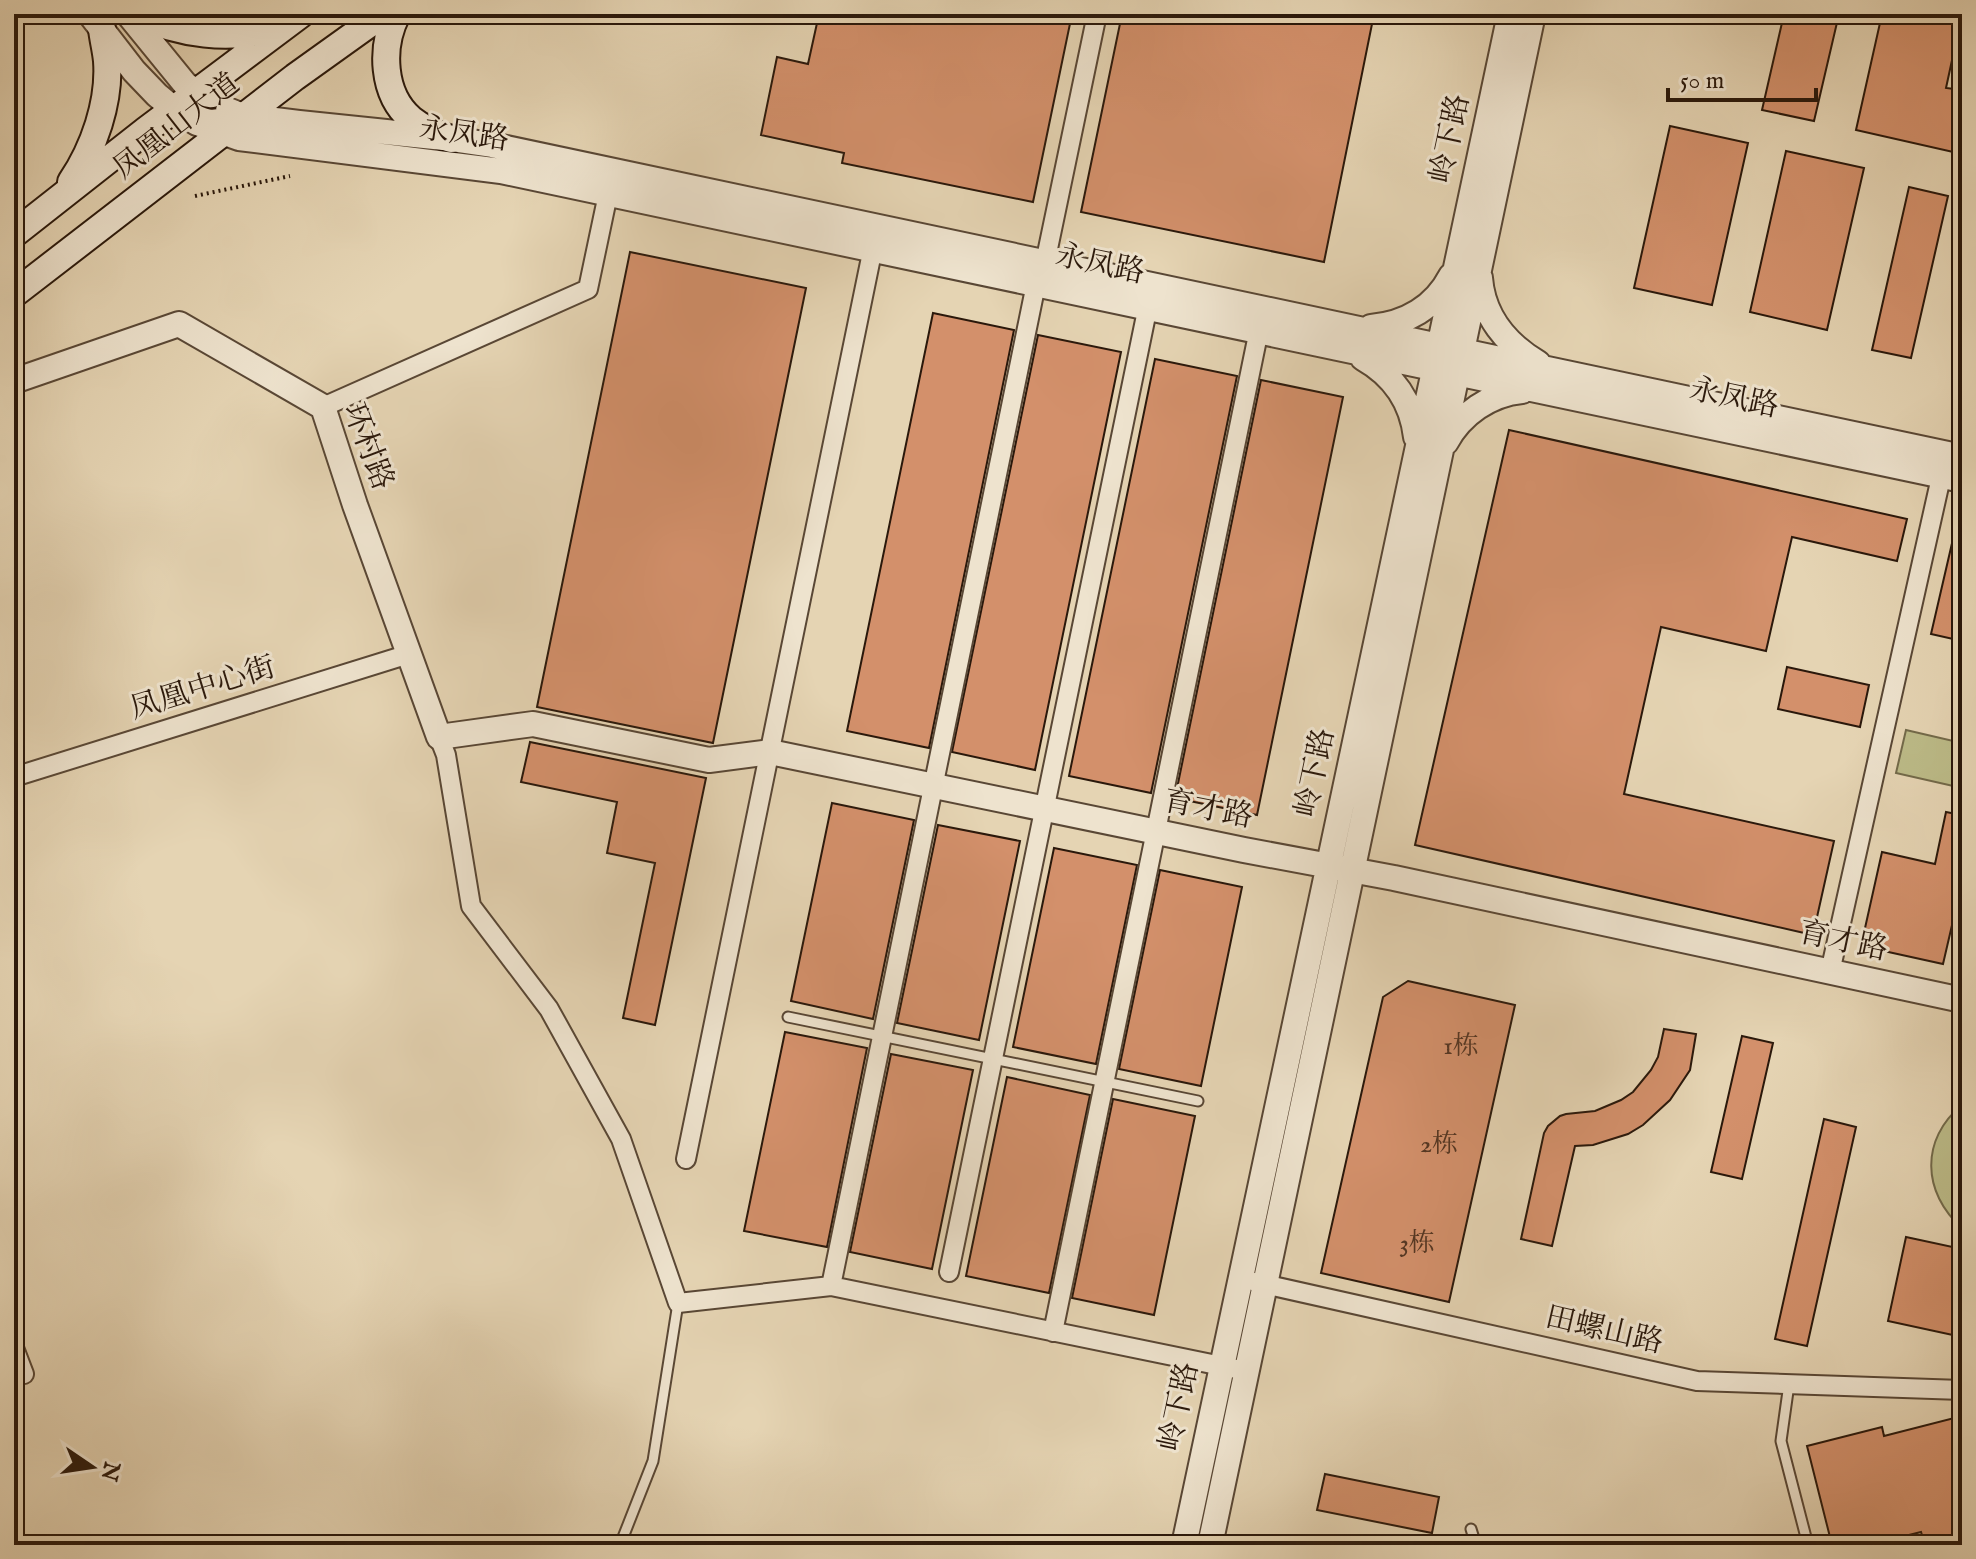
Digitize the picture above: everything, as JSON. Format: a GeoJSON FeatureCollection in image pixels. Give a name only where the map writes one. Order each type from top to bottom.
{"type":"FeatureCollection","features":[{"type":"Feature","properties":{"kind":"main road"},"geometry":{"type":"LineString","coordinates":[[135,14],[171,28],[205,34],[255,33],[294,19]]}},
{"type":"Feature","properties":{"kind":"main road","name":"凤凰山大道"},"geometry":{"type":"LineString","coordinates":[[14,294],[243,116],[383,14]]}},
{"type":"Feature","properties":{"kind":"main road"},"geometry":{"type":"LineString","coordinates":[[397,14],[387,52],[388,75],[394,96],[403,111],[418,124],[451,139]]}},
{"type":"Feature","properties":{"kind":"main road","name":"凤凰山大道"},"geometry":{"type":"LineString","coordinates":[[14,234],[294,19]]}},
{"type":"Feature","properties":{"kind":"main road"},"geometry":{"type":"LineString","coordinates":[[60,198],[85,158],[102,111],[107,61],[96,22]]}},
{"type":"Feature","properties":{"kind":"street","name":"永凤路"},"geometry":{"type":"LineString","coordinates":[[128,14],[176,74],[196,93],[210,103],[243,116],[492,145],[875,239],[1448,360],[1558,372],[1953,467]]}},
{"type":"Feature","properties":{"kind":"street"},"geometry":{"type":"LineString","coordinates":[[831,1286],[1097,14]]}},
{"type":"Feature","properties":{"kind":"street","name":"岭下路"},"geometry":{"type":"LineString","coordinates":[[1470,259],[1510,14]]}},
{"type":"Feature","properties":{"kind":"street","name":"岭下路"},"geometry":{"type":"LineString","coordinates":[[1210,1545],[1246,1371],[1253,1282],[1340,868],[1470,259],[1533,14]]}},
{"type":"Feature","properties":{"kind":"street","name":"永凤路"},"geometry":{"type":"LineString","coordinates":[[96,22],[141,79],[174,109],[222,133],[257,141],[472,166],[608,194],[875,239]]}},
{"type":"Feature","properties":{"kind":"street"},"geometry":{"type":"LineString","coordinates":[[323,407],[588,289],[608,194]]}},
{"type":"Feature","properties":{"kind":"street"},"geometry":{"type":"LineString","coordinates":[[686,1159],[875,239]]}},
{"type":"Feature","properties":{"kind":"street"},"geometry":{"type":"LineString","coordinates":[[1543,392],[1504,394],[1478,407],[1427,459],[1401,393],[1391,379],[1343,338],[1412,316],[1432,303],[1451,276],[1470,259],[1480,277],[1483,299],[1498,327],[1525,355],[1558,372]]}},
{"type":"Feature","properties":{"kind":"street"},"geometry":{"type":"LineString","coordinates":[[949,1272],[1150,297]]}},
{"type":"Feature","properties":{"kind":"street"},"geometry":{"type":"LineString","coordinates":[[1053,1332],[1261,320]]}},
{"type":"Feature","properties":{"kind":"street","name":"环村路"},"geometry":{"type":"LineString","coordinates":[[14,381],[179,324],[323,407],[439,737]]}},
{"type":"Feature","properties":{"kind":"street","name":"永凤路"},"geometry":{"type":"LineString","coordinates":[[1448,360],[1543,392],[1953,467]]}},
{"type":"Feature","properties":{"kind":"street"},"geometry":{"type":"LineString","coordinates":[[1830,972],[1953,467]]}},
{"type":"Feature","properties":{"kind":"street","name":"凤凰中心街"},"geometry":{"type":"LineString","coordinates":[[14,777],[409,654]]}},
{"type":"Feature","properties":{"kind":"street","name":"育才路"},"geometry":{"type":"LineString","coordinates":[[439,737],[533,724],[709,760],[770,752],[1340,868],[1962,1000]]}},
{"type":"Feature","properties":{"kind":"street"},"geometry":{"type":"LineString","coordinates":[[439,737],[446,755],[471,906],[549,1009],[621,1139],[678,1303],[831,1286],[1246,1371]]}},
{"type":"Feature","properties":{"kind":"street","name":"岭下路"},"geometry":{"type":"LineString","coordinates":[[1184,1545],[1222,1366],[1253,1282]]}},
{"type":"Feature","properties":{"kind":"street","name":"田螺山路"},"geometry":{"type":"LineString","coordinates":[[1253,1282],[1697,1381],[1962,1390]]}},
{"type":"Feature","properties":{"kind":"street"},"geometry":{"type":"LineString","coordinates":[[14,1348],[24,1374]]}},
{"type":"Feature","properties":{"kind":"lane"},"geometry":{"type":"LineString","coordinates":[[788,1017],[1198,1101]]}},
{"type":"Feature","properties":{"kind":"lane"},"geometry":{"type":"LineString","coordinates":[[620,1545],[653,1461],[678,1303]]}},
{"type":"Feature","properties":{"kind":"lane"},"geometry":{"type":"LineString","coordinates":[[1790,1384],[1781,1441],[1808,1545]]}},
{"type":"Feature","properties":{"kind":"lane"},"geometry":{"type":"LineString","coordinates":[[1471,1529],[1476,1545]]}},
{"type":"Feature","properties":{"kind":"path"},"geometry":{"type":"LineString","coordinates":[[195,196],[290,176]]}},
{"type":"Feature","properties":{"kind":"shaded area"},"geometry":{"type":"Polygon","coordinates":[[[1906,730],[1962,743],[1962,788],[1896,773],[1906,730]]]}},
{"type":"Feature","properties":{"kind":"shaded area"},"geometry":{"type":"Polygon","coordinates":[[[1962,1105],[1962,1135],[1953,1155],[1952,1167],[1962,1198],[1962,1228],[1939,1199],[1931,1166],[1939,1134],[1962,1105]]]}},
{"type":"Feature","properties":{"kind":"building"},"geometry":{"type":"Polygon","coordinates":[[[819,14],[1072,14],[1033,202],[842,163],[844,153],[761,135],[777,57],[808,64],[819,14]]]}},
{"type":"Feature","properties":{"kind":"building"},"geometry":{"type":"Polygon","coordinates":[[[1122,14],[1323,14],[1372,24],[1324,262],[1081,212],[1122,14]]]}},
{"type":"Feature","properties":{"kind":"building"},"geometry":{"type":"Polygon","coordinates":[[[1784,14],[1839,14],[1814,121],[1762,110],[1784,14]]]}},
{"type":"Feature","properties":{"kind":"building"},"geometry":{"type":"Polygon","coordinates":[[[1882,14],[1962,14],[1946,88],[1962,90],[1962,154],[1856,130],[1882,14]]]}},
{"type":"Feature","properties":{"kind":"building"},"geometry":{"type":"Polygon","coordinates":[[[1670,126],[1748,143],[1712,305],[1634,288],[1670,126]]]}},
{"type":"Feature","properties":{"kind":"building"},"geometry":{"type":"Polygon","coordinates":[[[1786,151],[1864,168],[1827,330],[1750,312],[1786,151]]]}},
{"type":"Feature","properties":{"kind":"building"},"geometry":{"type":"Polygon","coordinates":[[[1909,187],[1948,196],[1911,358],[1872,350],[1909,187]]]}},
{"type":"Feature","properties":{"kind":"building"},"geometry":{"type":"Polygon","coordinates":[[[630,252],[806,288],[713,743],[537,707],[630,252]]]}},
{"type":"Feature","properties":{"kind":"building"},"geometry":{"type":"Polygon","coordinates":[[[933,313],[1014,330],[929,748],[847,731],[933,313]]]}},
{"type":"Feature","properties":{"kind":"building"},"geometry":{"type":"Polygon","coordinates":[[[1038,335],[1121,352],[1035,770],[952,752],[1038,335]]]}},
{"type":"Feature","properties":{"kind":"building"},"geometry":{"type":"Polygon","coordinates":[[[1155,359],[1237,376],[1151,793],[1069,776],[1155,359]]]}},
{"type":"Feature","properties":{"kind":"building"},"geometry":{"type":"Polygon","coordinates":[[[1261,380],[1343,397],[1257,815],[1175,798],[1261,380]]]}},
{"type":"Feature","properties":{"kind":"building"},"geometry":{"type":"Polygon","coordinates":[[[1509,430],[1907,519],[1897,561],[1792,537],[1766,651],[1661,627],[1624,794],[1834,841],[1813,935],[1415,845],[1509,430]]]}},
{"type":"Feature","properties":{"kind":"building"},"geometry":{"type":"Polygon","coordinates":[[[1956,526],[1962,527],[1962,641],[1931,634],[1956,526]]]}},
{"type":"Feature","properties":{"kind":"building"},"geometry":{"type":"Polygon","coordinates":[[[1787,667],[1869,685],[1860,727],[1778,709],[1787,667]]]}},
{"type":"Feature","properties":{"kind":"building"},"geometry":{"type":"Polygon","coordinates":[[[530,742],[706,778],[655,1025],[623,1018],[655,863],[607,853],[617,802],[521,782],[530,742]]]}},
{"type":"Feature","properties":{"kind":"building"},"geometry":{"type":"Polygon","coordinates":[[[832,803],[914,820],[873,1019],[791,1001],[832,803]]]}},
{"type":"Feature","properties":{"kind":"building"},"geometry":{"type":"Polygon","coordinates":[[[1946,812],[1962,815],[1962,882],[1943,964],[1861,946],[1882,852],[1935,864],[1946,812]]]}},
{"type":"Feature","properties":{"kind":"building"},"geometry":{"type":"Polygon","coordinates":[[[938,825],[1020,841],[979,1040],[897,1023],[938,825]]]}},
{"type":"Feature","properties":{"kind":"building"},"geometry":{"type":"Polygon","coordinates":[[[1054,848],[1137,865],[1096,1064],[1013,1047],[1054,848]]]}},
{"type":"Feature","properties":{"kind":"building"},"geometry":{"type":"Polygon","coordinates":[[[1160,870],[1242,887],[1201,1086],[1119,1069],[1160,870]]]}},
{"type":"Feature","properties":{"kind":"building"},"geometry":{"type":"Polygon","coordinates":[[[1408,981],[1515,1005],[1449,1302],[1321,1273],[1383,997],[1408,981]]]}},
{"type":"Feature","properties":{"kind":"building"},"geometry":{"type":"Polygon","coordinates":[[[1664,1029],[1696,1034],[1690,1070],[1670,1100],[1643,1125],[1628,1134],[1593,1145],[1575,1146],[1552,1246],[1521,1239],[1548,1126],[1560,1116],[1595,1111],[1633,1092],[1658,1057],[1664,1029]]]}},
{"type":"Feature","properties":{"kind":"building"},"geometry":{"type":"Polygon","coordinates":[[[785,1032],[867,1048],[827,1247],[744,1231],[785,1032]]]}},
{"type":"Feature","properties":{"kind":"building"},"geometry":{"type":"Polygon","coordinates":[[[1742,1036],[1773,1043],[1742,1179],[1711,1172],[1742,1036]]]}},
{"type":"Feature","properties":{"kind":"building"},"geometry":{"type":"Polygon","coordinates":[[[891,1054],[973,1070],[932,1269],[850,1252],[891,1054]]]}},
{"type":"Feature","properties":{"kind":"building"},"geometry":{"type":"Polygon","coordinates":[[[1007,1077],[1090,1095],[1049,1293],[966,1276],[1007,1077]]]}},
{"type":"Feature","properties":{"kind":"building"},"geometry":{"type":"Polygon","coordinates":[[[1113,1099],[1195,1116],[1154,1315],[1072,1298],[1113,1099]]]}},
{"type":"Feature","properties":{"kind":"building"},"geometry":{"type":"Polygon","coordinates":[[[1824,1119],[1856,1127],[1807,1346],[1775,1339],[1824,1119]]]}},
{"type":"Feature","properties":{"kind":"building"},"geometry":{"type":"Polygon","coordinates":[[[1906,1237],[1962,1249],[1962,1337],[1888,1321],[1906,1237]]]}},
{"type":"Feature","properties":{"kind":"building"},"geometry":{"type":"Polygon","coordinates":[[[1962,1416],[1962,1545],[1925,1545],[1921,1532],[1869,1545],[1832,1545],[1807,1446],[1882,1427],[1884,1436],[1962,1416]]]}},
{"type":"Feature","properties":{"kind":"building"},"geometry":{"type":"Polygon","coordinates":[[[1325,1474],[1439,1497],[1432,1533],[1317,1510],[1325,1474]]]}}]}
